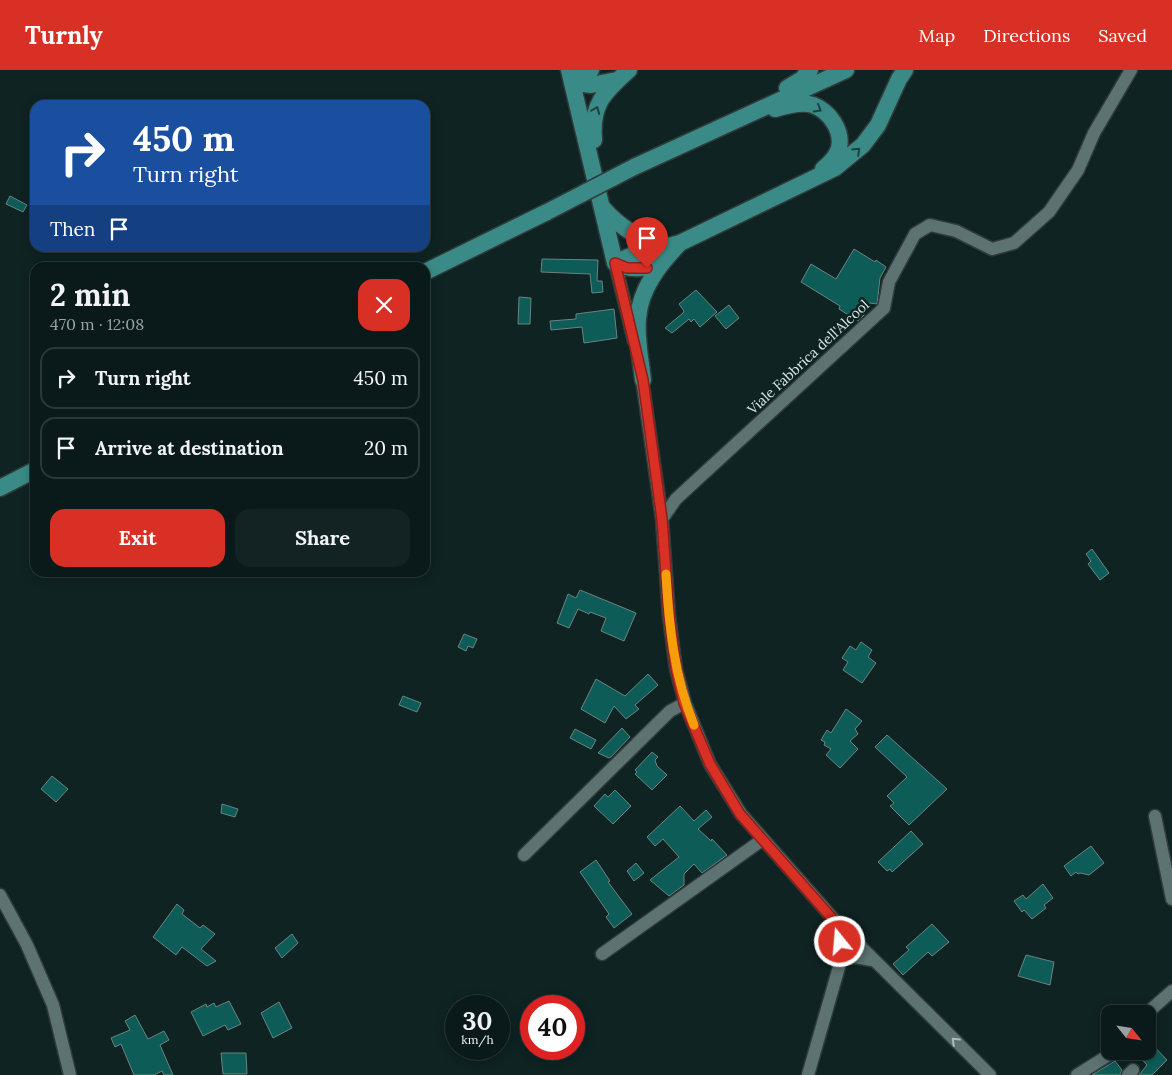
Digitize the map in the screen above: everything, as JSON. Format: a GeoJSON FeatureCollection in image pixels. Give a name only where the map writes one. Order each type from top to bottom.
{"type":"FeatureCollection","features":[{"type":"Feature","properties":{"kind":"main road"},"geometry":{"type":"LineString","coordinates":[[571,76],[591,70]]}},
{"type":"Feature","properties":{"kind":"main road"},"geometry":{"type":"LineString","coordinates":[[722,126],[802,79],[810,70]]}},
{"type":"Feature","properties":{"kind":"main road"},"geometry":{"type":"LineString","coordinates":[[430,270],[634,167],[846,70]]}},
{"type":"Feature","properties":{"kind":"main road"},"geometry":{"type":"LineString","coordinates":[[571,76],[615,263],[660,256],[680,243],[835,168],[863,145],[878,125],[905,70]]}},
{"type":"Feature","properties":{"kind":"main road"},"geometry":{"type":"LineString","coordinates":[[571,76],[591,85],[623,75]]}},
{"type":"Feature","properties":{"kind":"main road"},"geometry":{"type":"LineString","coordinates":[[623,75],[604,94],[596,108],[592,122],[600,199],[614,221],[637,236],[660,256]]}},
{"type":"Feature","properties":{"kind":"main road"},"geometry":{"type":"LineString","coordinates":[[722,126],[783,107],[804,104],[821,109],[833,119],[838,134],[839,148],[830,163],[816,176]]}},
{"type":"Feature","properties":{"kind":"main road"},"geometry":{"type":"LineString","coordinates":[[643,380],[638,319],[643,293],[660,256]]}},
{"type":"Feature","properties":{"kind":"main road"},"geometry":{"type":"LineString","coordinates":[[0,488],[30,473]]}},
{"type":"Feature","properties":{"kind":"street","name":"Viale Fabbrica dell'Alcool"},"geometry":{"type":"LineString","coordinates":[[662,519],[676,499],[884,308],[889,282],[915,234],[930,225],[956,231],[992,249],[1014,243],[1049,212],[1078,170],[1094,133],[1131,70]]}},
{"type":"Feature","properties":{"kind":"street"},"geometry":{"type":"LineString","coordinates":[[615,263],[643,380],[662,519],[669,616],[676,669],[684,703],[710,764],[740,814],[837,924],[990,1075]]}},
{"type":"Feature","properties":{"kind":"street"},"geometry":{"type":"LineString","coordinates":[[524,855],[670,711],[684,703]]}},
{"type":"Feature","properties":{"kind":"street"},"geometry":{"type":"LineString","coordinates":[[1156,816],[1172,899]]}},
{"type":"Feature","properties":{"kind":"street"},"geometry":{"type":"LineString","coordinates":[[602,954],[762,840]]}},
{"type":"Feature","properties":{"kind":"street"},"geometry":{"type":"LineString","coordinates":[[0,895],[27,946],[54,1005],[70,1075]]}},
{"type":"Feature","properties":{"kind":"street"},"geometry":{"type":"LineString","coordinates":[[808,1075],[841,960],[837,924]]}},
{"type":"Feature","properties":{"kind":"street"},"geometry":{"type":"LineString","coordinates":[[841,960],[855,957],[872,960]]}},
{"type":"Feature","properties":{"kind":"street"},"geometry":{"type":"LineString","coordinates":[[1156,1005],[1172,991]]}},
{"type":"Feature","properties":{"kind":"street"},"geometry":{"type":"LineString","coordinates":[[1076,1075],[1101,1060]]}},
{"type":"Feature","properties":{"kind":"building"},"geometry":{"type":"Polygon","coordinates":[[[10,196],[27,205],[23,212],[6,204],[10,196]]]}},
{"type":"Feature","properties":{"kind":"building"},"geometry":{"type":"Polygon","coordinates":[[[854,249],[886,267],[880,278],[877,304],[870,303],[864,315],[858,321],[839,309],[840,306],[801,282],[811,264],[836,279],[854,249]]]}},
{"type":"Feature","properties":{"kind":"building"},"geometry":{"type":"Polygon","coordinates":[[[542,259],[598,260],[597,281],[602,281],[603,292],[592,293],[590,274],[541,272],[542,259]]]}},
{"type":"Feature","properties":{"kind":"building"},"geometry":{"type":"Polygon","coordinates":[[[696,290],[717,312],[700,327],[694,319],[691,322],[689,319],[672,333],[665,328],[683,313],[684,311],[679,304],[696,290]]]}},
{"type":"Feature","properties":{"kind":"building"},"geometry":{"type":"Polygon","coordinates":[[[519,297],[531,298],[530,324],[518,324],[519,297]]]}},
{"type":"Feature","properties":{"kind":"building"},"geometry":{"type":"Polygon","coordinates":[[[729,305],[739,318],[726,329],[715,316],[729,305]]]}},
{"type":"Feature","properties":{"kind":"building"},"geometry":{"type":"Polygon","coordinates":[[[614,309],[617,338],[584,343],[582,327],[551,330],[550,321],[576,319],[576,314],[614,309]]]}},
{"type":"Feature","properties":{"kind":"building"},"geometry":{"type":"Polygon","coordinates":[[[1092,549],[1109,573],[1100,580],[1088,564],[1091,561],[1086,554],[1092,549]]]}},
{"type":"Feature","properties":{"kind":"building"},"geometry":{"type":"Polygon","coordinates":[[[580,590],[636,613],[624,641],[601,631],[606,618],[590,612],[589,614],[578,609],[569,628],[557,623],[568,594],[576,598],[580,590]]]}},
{"type":"Feature","properties":{"kind":"building"},"geometry":{"type":"Polygon","coordinates":[[[464,634],[477,639],[473,648],[468,646],[466,651],[458,647],[464,634]]]}},
{"type":"Feature","properties":{"kind":"building"},"geometry":{"type":"Polygon","coordinates":[[[861,642],[872,650],[868,657],[876,663],[862,683],[843,670],[848,662],[842,658],[850,646],[856,650],[861,642]]]}},
{"type":"Feature","properties":{"kind":"building"},"geometry":{"type":"Polygon","coordinates":[[[648,674],[658,685],[635,705],[639,709],[626,719],[614,706],[605,723],[581,709],[596,679],[625,696],[648,674]]]}},
{"type":"Feature","properties":{"kind":"building"},"geometry":{"type":"Polygon","coordinates":[[[403,696],[421,703],[417,712],[399,705],[403,696]]]}},
{"type":"Feature","properties":{"kind":"building"},"geometry":{"type":"Polygon","coordinates":[[[846,709],[862,721],[855,729],[858,734],[850,741],[858,749],[840,768],[826,755],[831,749],[824,745],[825,742],[821,740],[827,730],[831,733],[846,709]]]}},
{"type":"Feature","properties":{"kind":"building"},"geometry":{"type":"Polygon","coordinates":[[[622,728],[630,737],[611,757],[609,758],[598,753],[622,728]]]}},
{"type":"Feature","properties":{"kind":"building"},"geometry":{"type":"Polygon","coordinates":[[[575,729],[596,740],[591,749],[570,738],[575,729]]]}},
{"type":"Feature","properties":{"kind":"building"},"geometry":{"type":"Polygon","coordinates":[[[887,735],[947,789],[909,825],[890,806],[894,803],[887,796],[907,777],[875,747],[887,735]]]}},
{"type":"Feature","properties":{"kind":"building"},"geometry":{"type":"Polygon","coordinates":[[[652,752],[658,757],[655,760],[657,766],[667,775],[652,790],[635,774],[637,772],[635,770],[652,752]]]}},
{"type":"Feature","properties":{"kind":"building"},"geometry":{"type":"Polygon","coordinates":[[[52,776],[68,789],[56,802],[41,789],[52,776]]]}},
{"type":"Feature","properties":{"kind":"building"},"geometry":{"type":"Polygon","coordinates":[[[615,790],[631,806],[613,824],[594,806],[605,794],[608,797],[615,790]]]}},
{"type":"Feature","properties":{"kind":"building"},"geometry":{"type":"Polygon","coordinates":[[[222,804],[238,809],[235,817],[221,813],[222,804]]]}},
{"type":"Feature","properties":{"kind":"building"},"geometry":{"type":"Polygon","coordinates":[[[680,806],[694,821],[706,810],[712,817],[698,829],[711,841],[712,839],[727,855],[702,873],[694,864],[684,874],[684,885],[669,896],[650,880],[679,857],[663,839],[655,846],[647,837],[680,806]]]}},
{"type":"Feature","properties":{"kind":"building"},"geometry":{"type":"Polygon","coordinates":[[[911,831],[923,844],[892,872],[890,869],[887,871],[878,862],[911,831]]]}},
{"type":"Feature","properties":{"kind":"building"},"geometry":{"type":"Polygon","coordinates":[[[1091,846],[1104,863],[1089,875],[1076,872],[1071,876],[1064,866],[1091,846]]]}},
{"type":"Feature","properties":{"kind":"building"},"geometry":{"type":"Polygon","coordinates":[[[596,860],[610,881],[608,882],[632,914],[614,928],[606,917],[609,914],[580,872],[596,860]]]}},
{"type":"Feature","properties":{"kind":"building"},"geometry":{"type":"Polygon","coordinates":[[[636,863],[644,873],[634,881],[627,871],[636,863]]]}},
{"type":"Feature","properties":{"kind":"building"},"geometry":{"type":"Polygon","coordinates":[[[1043,884],[1053,898],[1044,905],[1046,908],[1032,919],[1024,910],[1022,912],[1014,901],[1023,895],[1026,899],[1043,884]]]}},
{"type":"Feature","properties":{"kind":"building"},"geometry":{"type":"Polygon","coordinates":[[[177,904],[184,910],[182,914],[200,928],[203,925],[215,934],[201,949],[216,961],[207,966],[182,947],[176,955],[153,937],[177,904]]]}},
{"type":"Feature","properties":{"kind":"building"},"geometry":{"type":"Polygon","coordinates":[[[932,924],[949,942],[932,956],[928,952],[903,975],[893,964],[909,950],[906,947],[932,924]]]}},
{"type":"Feature","properties":{"kind":"building"},"geometry":{"type":"Polygon","coordinates":[[[292,934],[298,943],[282,958],[275,948],[292,934]]]}},
{"type":"Feature","properties":{"kind":"building"},"geometry":{"type":"Polygon","coordinates":[[[1026,955],[1054,962],[1050,985],[1018,976],[1026,955]]]}},
{"type":"Feature","properties":{"kind":"building"},"geometry":{"type":"Polygon","coordinates":[[[229,1001],[241,1024],[228,1030],[225,1025],[203,1036],[191,1012],[206,1004],[207,1007],[214,1003],[216,1007],[229,1001]]]}},
{"type":"Feature","properties":{"kind":"building"},"geometry":{"type":"Polygon","coordinates":[[[279,1002],[292,1028],[273,1038],[261,1013],[279,1002]]]}},
{"type":"Feature","properties":{"kind":"building"},"geometry":{"type":"Polygon","coordinates":[[[135,1015],[148,1039],[164,1031],[169,1040],[160,1045],[173,1075],[164,1075],[162,1071],[154,1075],[134,1075],[121,1044],[115,1047],[111,1038],[130,1030],[125,1021],[135,1015]]]}},
{"type":"Feature","properties":{"kind":"building"},"geometry":{"type":"Polygon","coordinates":[[[1156,1048],[1167,1060],[1152,1075],[1139,1075],[1147,1065],[1142,1060],[1156,1060],[1156,1048]]]}},
{"type":"Feature","properties":{"kind":"building"},"geometry":{"type":"Polygon","coordinates":[[[221,1053],[246,1053],[247,1074],[223,1074],[221,1053]]]}},
{"type":"Feature","properties":{"kind":"building"},"geometry":{"type":"Polygon","coordinates":[[[1115,1061],[1122,1070],[1120,1075],[1092,1075],[1115,1061]]]}},
{"type":"Feature","properties":{"kind":"slow traffic"},"geometry":{"type":"LineString","coordinates":[[666,574],[676,669],[684,703],[694,725]]}},
{"type":"Feature","properties":{"kind":"route"},"geometry":{"type":"LineString","coordinates":[[647,268],[627,268],[615,263],[643,380],[662,519],[669,616],[676,669],[684,703],[710,764],[740,814],[837,924],[840,942]]}}]}
